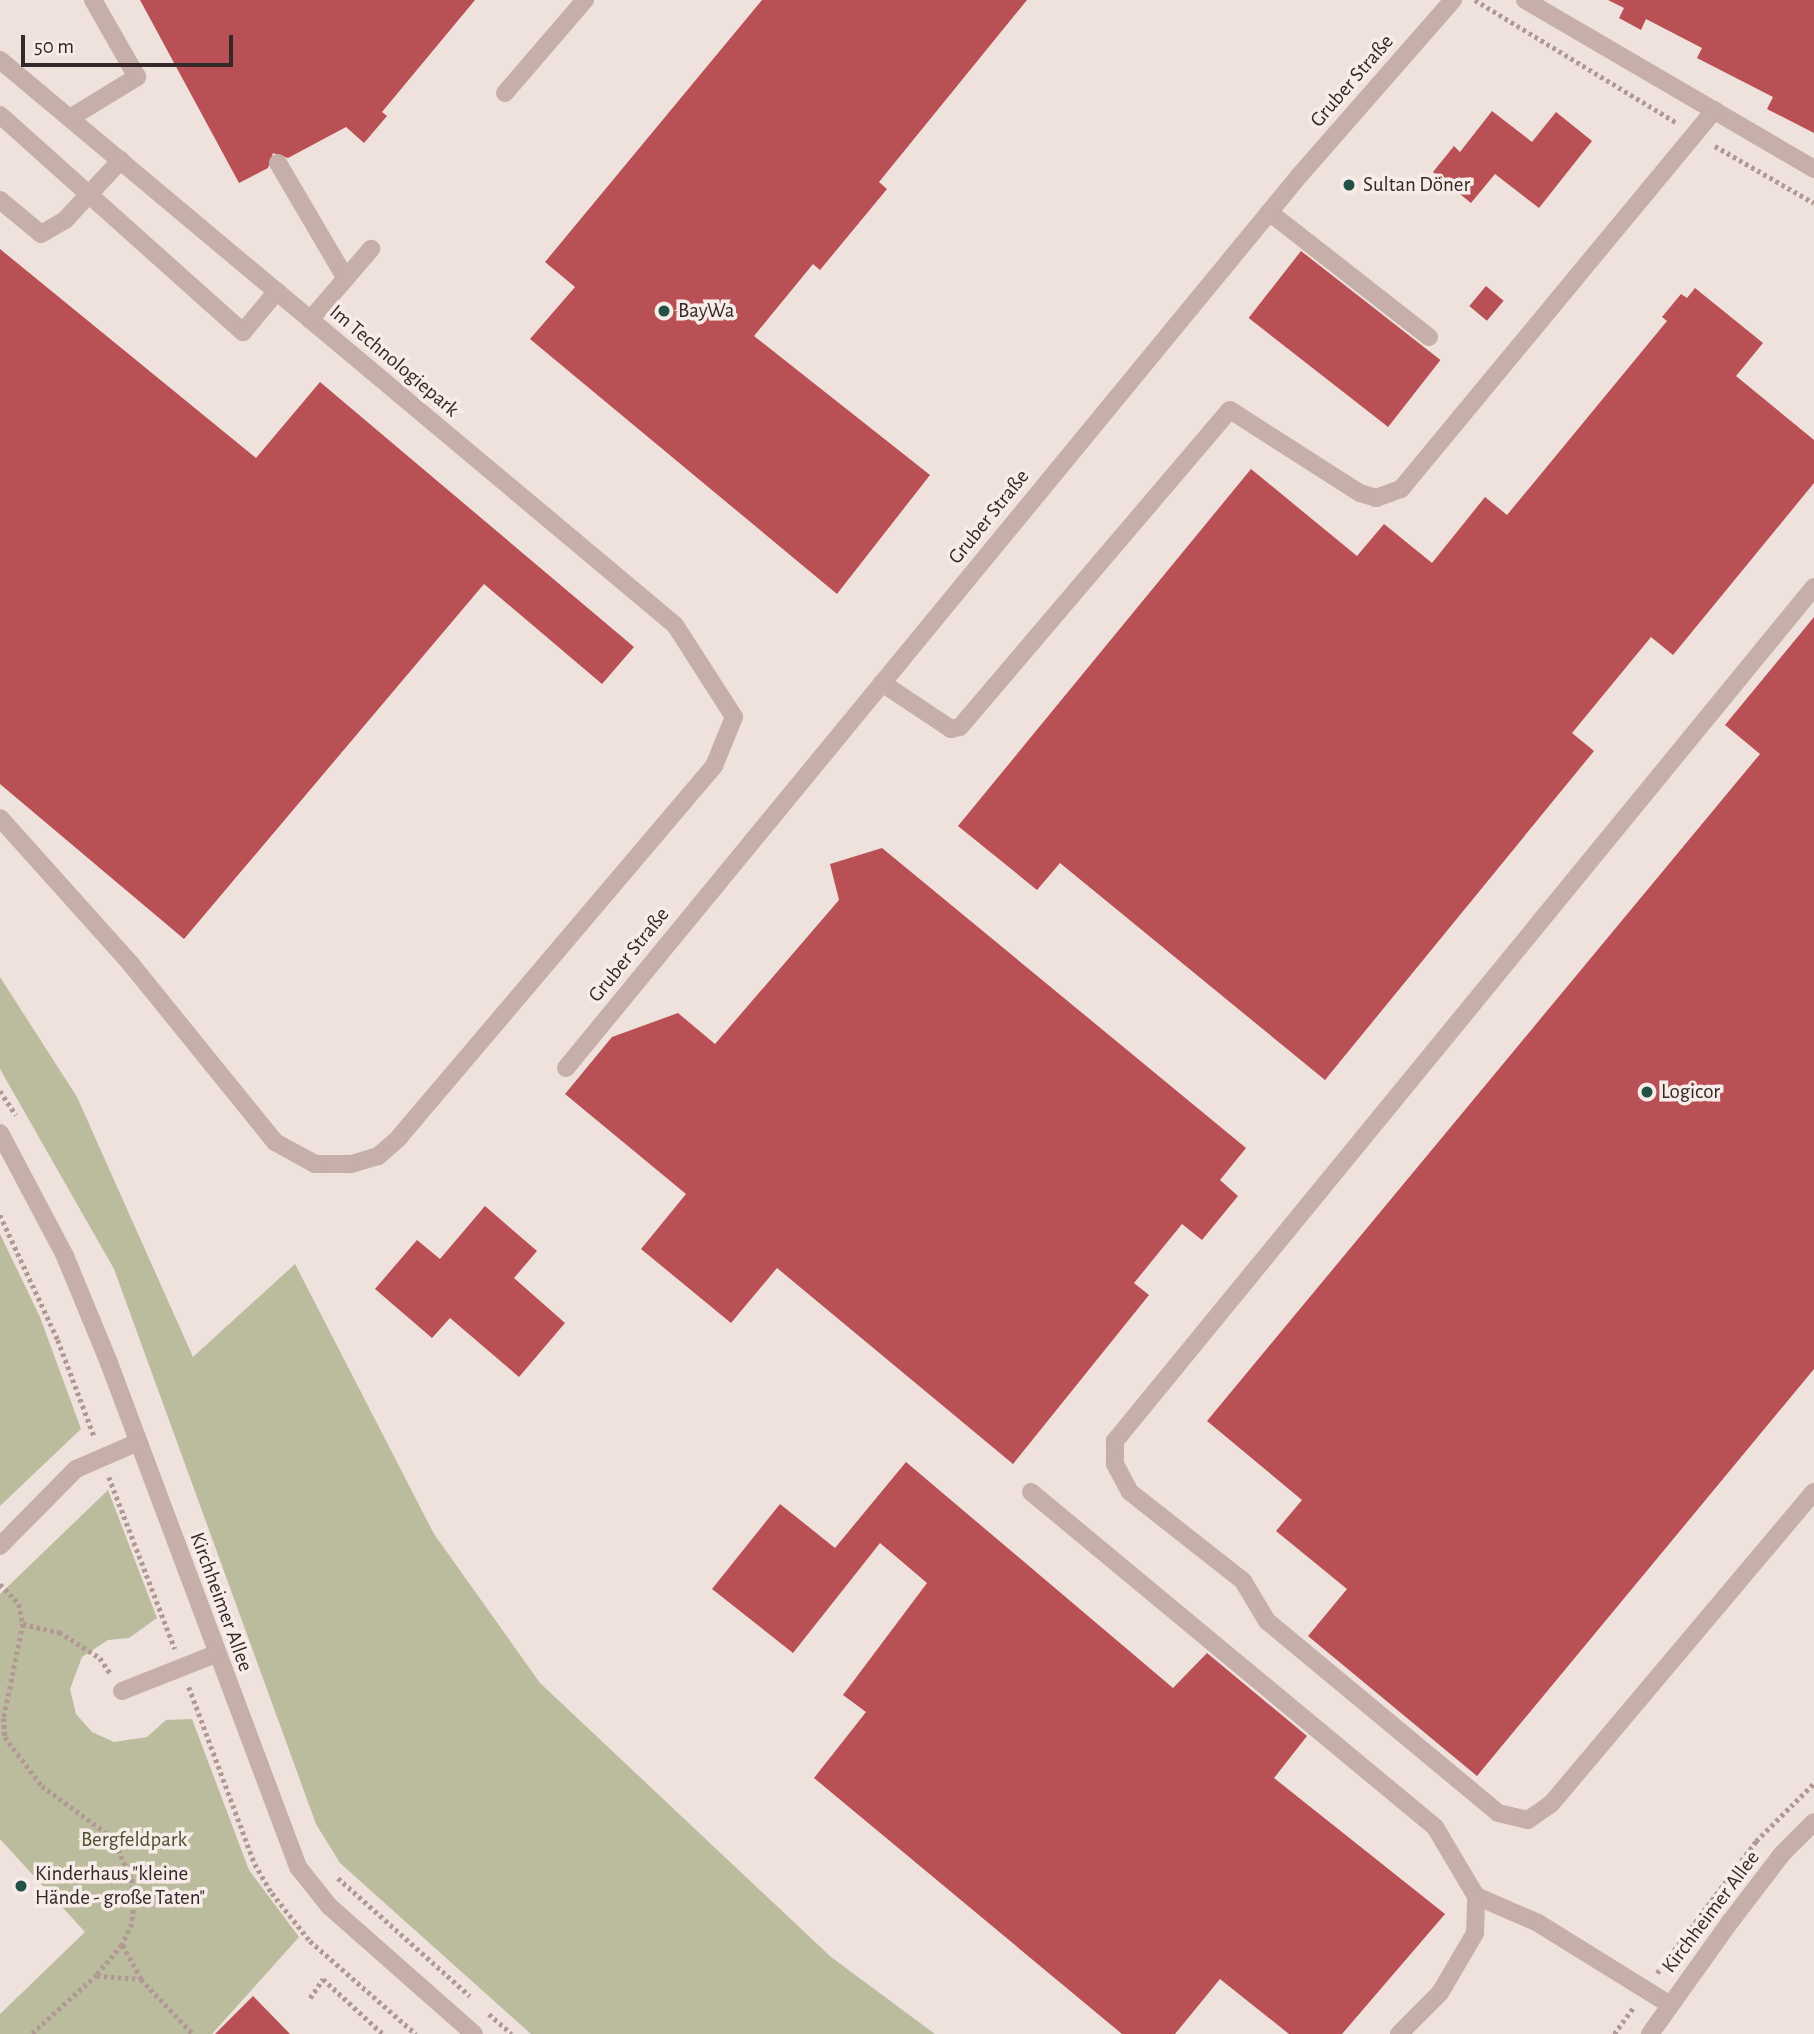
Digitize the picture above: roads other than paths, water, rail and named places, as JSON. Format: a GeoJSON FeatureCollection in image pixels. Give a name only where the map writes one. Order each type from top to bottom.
{"type":"FeatureCollection","features":[{"type":"Feature","properties":{"kind":"street"},"geometry":{"type":"LineString","coordinates":[[70,118],[137,77],[93,0]]}},
{"type":"Feature","properties":{"kind":"street"},"geometry":{"type":"LineString","coordinates":[[505,93],[585,0]]}},
{"type":"Feature","properties":{"kind":"street","name":"Gruber Straße"},"geometry":{"type":"LineString","coordinates":[[566,1068],[1269,212],[1454,0]]}},
{"type":"Feature","properties":{"kind":"street"},"geometry":{"type":"LineString","coordinates":[[1525,0],[1814,169]]}},
{"type":"Feature","properties":{"kind":"street","name":"Im Technologiepark"},"geometry":{"type":"LineString","coordinates":[[0,60],[676,625],[734,717],[714,766],[400,1138],[378,1156],[351,1164],[315,1164],[275,1142],[131,964],[0,818]]}},
{"type":"Feature","properties":{"kind":"street"},"geometry":{"type":"LineString","coordinates":[[882,683],[951,729],[960,727],[1230,410],[1360,494],[1376,498],[1401,489],[1714,110]]}},
{"type":"Feature","properties":{"kind":"street"},"geometry":{"type":"LineString","coordinates":[[0,115],[243,332],[277,291]]}},
{"type":"Feature","properties":{"kind":"street"},"geometry":{"type":"LineString","coordinates":[[0,200],[41,234],[65,220],[121,160]]}},
{"type":"Feature","properties":{"kind":"street"},"geometry":{"type":"LineString","coordinates":[[278,163],[346,279]]}},
{"type":"Feature","properties":{"kind":"street"},"geometry":{"type":"LineString","coordinates":[[1269,212],[1429,337]]}},
{"type":"Feature","properties":{"kind":"street"},"geometry":{"type":"LineString","coordinates":[[310,320],[372,249]]}},
{"type":"Feature","properties":{"kind":"street"},"geometry":{"type":"LineString","coordinates":[[1814,587],[1115,1441],[1115,1464],[1130,1492],[1243,1581],[1268,1621],[1498,1813],[1528,1820],[1551,1804],[1814,1492]]}},
{"type":"Feature","properties":{"kind":"street","name":"Kirchheimer Allee"},"geometry":{"type":"LineString","coordinates":[[0,1133],[65,1256],[298,1867],[329,1906],[474,2034]]}},
{"type":"Feature","properties":{"kind":"street"},"geometry":{"type":"LineString","coordinates":[[0,1546],[76,1469],[138,1442]]}},
{"type":"Feature","properties":{"kind":"street"},"geometry":{"type":"LineString","coordinates":[[1031,1492],[1435,1827],[1476,1896],[1475,1933],[1440,1993],[1399,2034]]}},
{"type":"Feature","properties":{"kind":"street"},"geometry":{"type":"LineString","coordinates":[[122,1691],[216,1654]]}},
{"type":"Feature","properties":{"kind":"street","name":"Kirchheimer Allee"},"geometry":{"type":"LineString","coordinates":[[1650,2034],[1782,1854],[1814,1822]]}},
{"type":"Feature","properties":{"kind":"street"},"geometry":{"type":"LineString","coordinates":[[1476,1896],[1538,1923],[1643,1992],[1670,2006]]}},
{"type":"Feature","properties":{"kind":"place","name":"Sultan Döner"},"geometry":{"type":"Point","coordinates":[1349,185]}},
{"type":"Feature","properties":{"kind":"place","name":"BayWa"},"geometry":{"type":"Point","coordinates":[664,311]}},
{"type":"Feature","properties":{"kind":"place","name":"Logicor"},"geometry":{"type":"Point","coordinates":[1647,1092]}},
{"type":"Feature","properties":{"kind":"place","name":"Kinderhaus \"kleine Hände - große Taten\""},"geometry":{"type":"Point","coordinates":[21,1886]}},
{"type":"Feature","properties":{"kind":"park label","name":"Bergfeldpark"},"geometry":{"type":"Point","coordinates":[134,1840]}}]}
